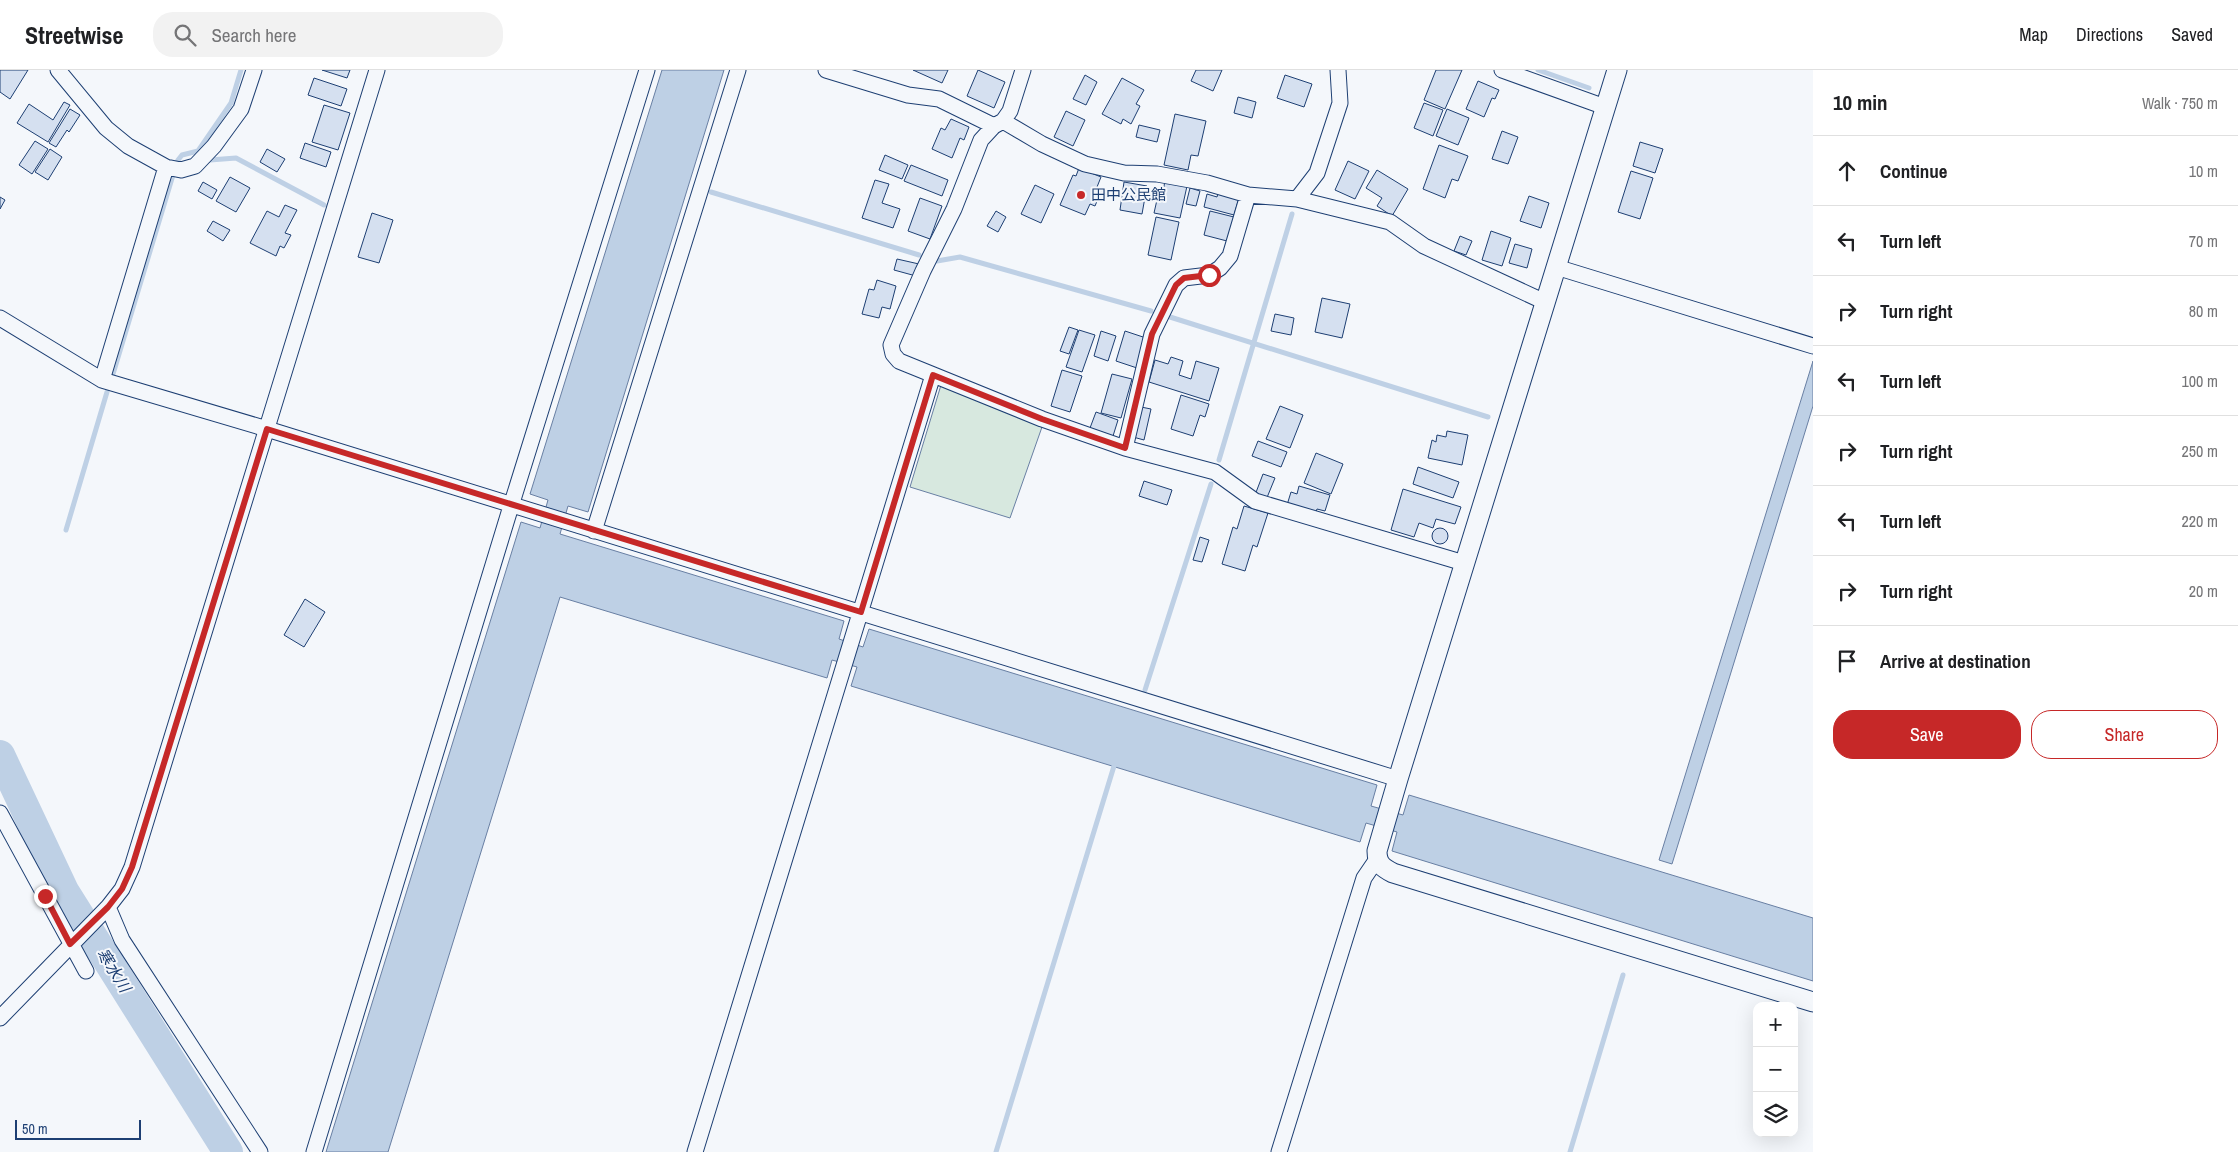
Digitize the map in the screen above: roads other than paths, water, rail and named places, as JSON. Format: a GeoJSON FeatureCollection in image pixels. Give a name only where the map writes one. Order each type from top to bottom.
{"type":"FeatureCollection","features":[{"type":"Feature","properties":{"kind":"street"},"geometry":{"type":"LineString","coordinates":[[58,70],[106,128],[128,146],[166,167],[181,170],[195,166],[214,146],[241,109],[254,70]]}},
{"type":"Feature","properties":{"kind":"street"},"geometry":{"type":"LineString","coordinates":[[0,1018],[105,909],[122,889],[132,867],[377,70]]}},
{"type":"Feature","properties":{"kind":"street"},"geometry":{"type":"LineString","coordinates":[[314,1152],[511,506],[647,70]]}},
{"type":"Feature","properties":{"kind":"street"},"geometry":{"type":"LineString","coordinates":[[594,531],[738,70]]}},
{"type":"Feature","properties":{"kind":"street"},"geometry":{"type":"LineString","coordinates":[[826,70],[908,95],[940,99],[998,123],[1085,164],[1124,173],[1157,174],[1207,182],[1248,195],[1297,199],[1390,222],[1424,246],[1545,302]]}},
{"type":"Feature","properties":{"kind":"street"},"geometry":{"type":"LineString","coordinates":[[1023,70],[1010,111],[980,140],[954,208],[923,271],[891,345],[893,354],[899,361],[1042,419],[1125,448],[1215,472],[1255,502],[1464,563]]}},
{"type":"Feature","properties":{"kind":"street"},"geometry":{"type":"LineString","coordinates":[[1297,199],[1318,173],[1340,103],[1338,70]]}},
{"type":"Feature","properties":{"kind":"street"},"geometry":{"type":"LineString","coordinates":[[1502,70],[1605,107]]}},
{"type":"Feature","properties":{"kind":"street"},"geometry":{"type":"LineString","coordinates":[[1279,1152],[1364,878],[1377,859],[1377,851],[1398,779],[1617,70]]}},
{"type":"Feature","properties":{"kind":"street"},"geometry":{"type":"LineString","coordinates":[[102,380],[166,167]]}},
{"type":"Feature","properties":{"kind":"street"},"geometry":{"type":"LineString","coordinates":[[1125,448],[1152,334],[1176,285],[1184,278],[1209,275],[1220,268],[1230,256],[1248,195]]}},
{"type":"Feature","properties":{"kind":"street"},"geometry":{"type":"LineString","coordinates":[[1556,267],[1813,346]]}},
{"type":"Feature","properties":{"kind":"street"},"geometry":{"type":"LineString","coordinates":[[0,318],[102,380],[267,429],[1398,779]]}},
{"type":"Feature","properties":{"kind":"street"},"geometry":{"type":"LineString","coordinates":[[696,1152],[933,375]]}},
{"type":"Feature","properties":{"kind":"street"},"geometry":{"type":"LineString","coordinates":[[0,813],[86,971]]}},
{"type":"Feature","properties":{"kind":"street"},"geometry":{"type":"LineString","coordinates":[[1377,859],[1383,867],[1393,873],[1813,1002]]}},
{"type":"Feature","properties":{"kind":"street"},"geometry":{"type":"LineString","coordinates":[[105,909],[122,940],[260,1152]]}},
{"type":"Feature","properties":{"kind":"water"},"geometry":{"type":"Polygon","coordinates":[[[662,70],[724,70],[588,512],[568,506],[560,534],[844,621],[839,639],[863,647],[869,629],[1377,785],[1371,806],[1403,815],[1409,795],[1813,918],[1813,981],[1392,851],[1397,832],[1366,823],[1360,842],[851,686],[857,667],[832,660],[827,678],[560,597],[388,1152],[326,1152],[521,522],[540,528],[548,500],[530,494],[662,70]]]}},
{"type":"Feature","properties":{"kind":"water"},"geometry":{"type":"Polygon","coordinates":[[[1813,361],[1813,406],[1672,864],[1659,860],[1813,361]]]}},
{"type":"Feature","properties":{"kind":"waterway"},"geometry":{"type":"LineString","coordinates":[[178,160],[182,155],[198,151],[231,103],[241,70]]}},
{"type":"Feature","properties":{"kind":"waterway"},"geometry":{"type":"LineString","coordinates":[[1538,70],[1589,88]]}},
{"type":"Feature","properties":{"kind":"waterway"},"geometry":{"type":"LineString","coordinates":[[210,160],[236,158],[324,205]]}},
{"type":"Feature","properties":{"kind":"waterway"},"geometry":{"type":"LineString","coordinates":[[113,374],[173,175]]}},
{"type":"Feature","properties":{"kind":"waterway"},"geometry":{"type":"LineString","coordinates":[[711,192],[919,255]]}},
{"type":"Feature","properties":{"kind":"waterway"},"geometry":{"type":"LineString","coordinates":[[1219,460],[1292,214]]}},
{"type":"Feature","properties":{"kind":"waterway"},"geometry":{"type":"LineString","coordinates":[[937,261],[960,257],[1151,311]]}},
{"type":"Feature","properties":{"kind":"waterway"},"geometry":{"type":"LineString","coordinates":[[1170,317],[1488,417]]}},
{"type":"Feature","properties":{"kind":"waterway"},"geometry":{"type":"LineString","coordinates":[[66,530],[107,392]]}},
{"type":"Feature","properties":{"kind":"waterway"},"geometry":{"type":"LineString","coordinates":[[1145,690],[1211,484]]}},
{"type":"Feature","properties":{"kind":"waterway","name":"寒水川"},"geometry":{"type":"LineString","coordinates":[[0,755],[64,891],[228,1152]]}},
{"type":"Feature","properties":{"kind":"waterway"},"geometry":{"type":"LineString","coordinates":[[996,1152],[1114,766]]}},
{"type":"Feature","properties":{"kind":"waterway"},"geometry":{"type":"LineString","coordinates":[[1570,1152],[1623,975]]}},
{"type":"Feature","properties":{"kind":"place","name":"田中公民館"},"geometry":{"type":"Point","coordinates":[1081,195]}}]}
